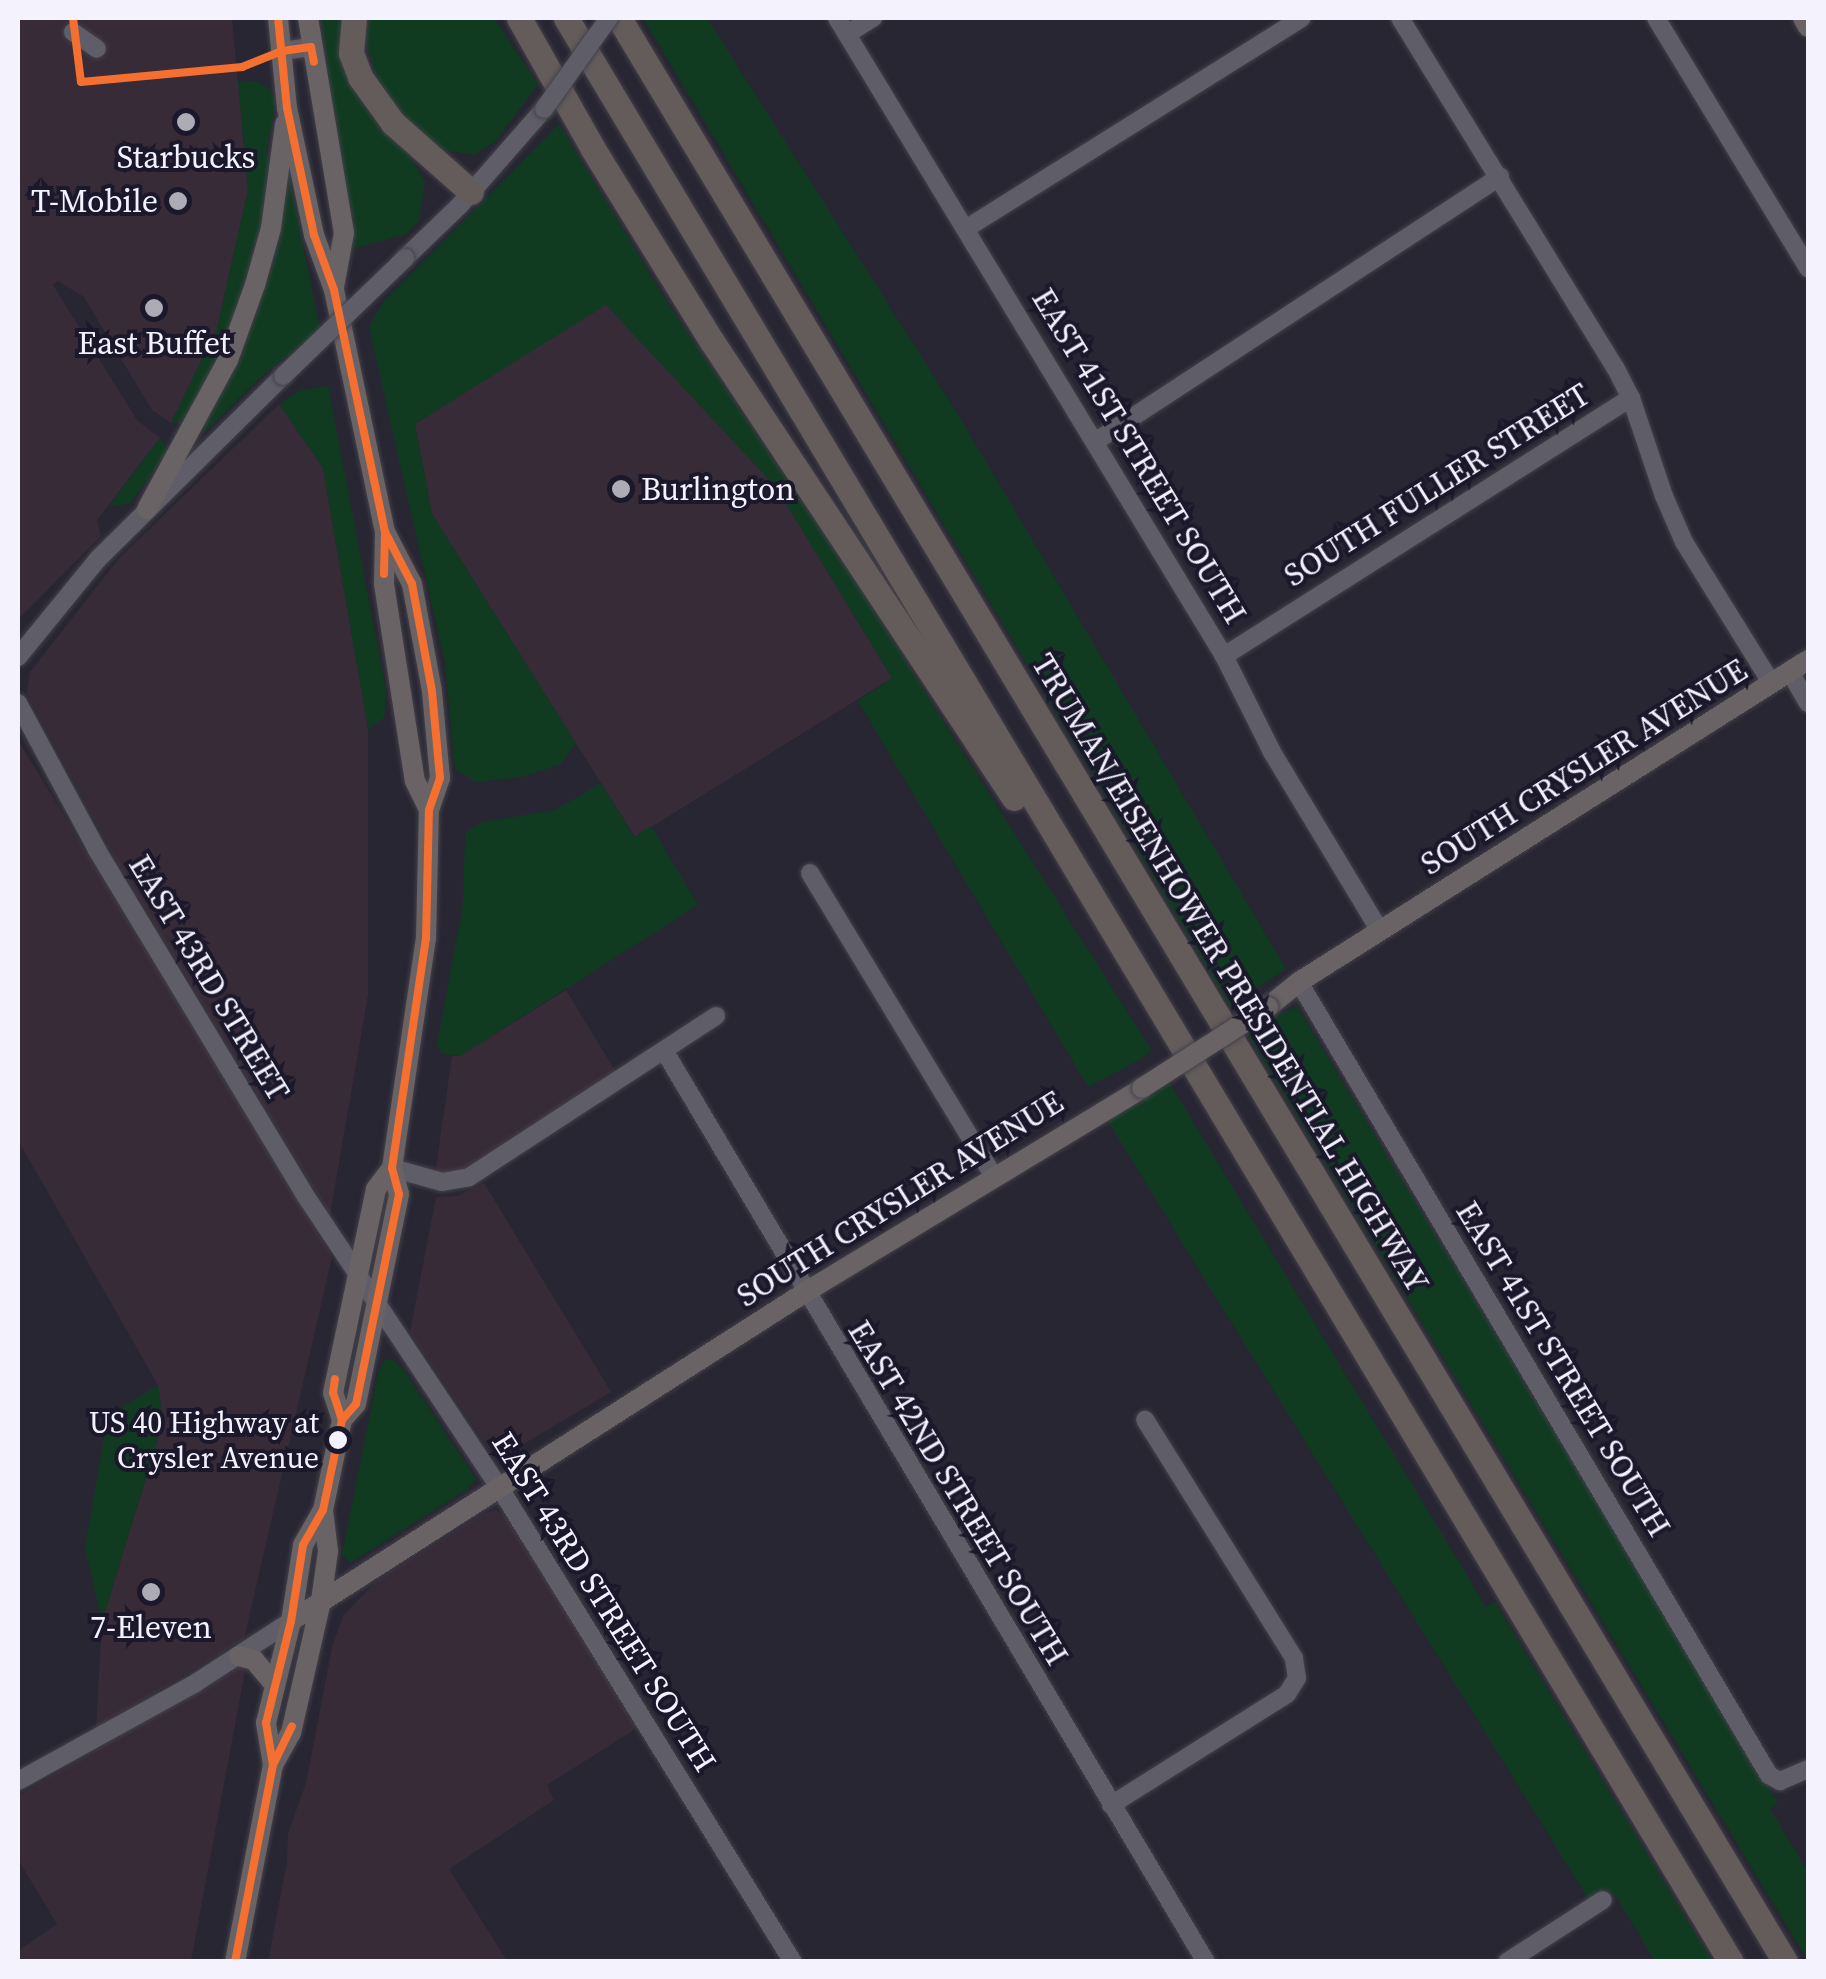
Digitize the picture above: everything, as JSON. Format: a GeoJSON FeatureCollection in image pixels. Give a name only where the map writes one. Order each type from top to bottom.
{"type":"FeatureCollection","features":[{"type":"Feature","properties":{"kind":"highway"},"geometry":{"type":"LineString","coordinates":[[354,18],[351,53],[360,77],[392,123],[471,192]]}},
{"type":"Feature","properties":{"kind":"highway"},"geometry":{"type":"LineString","coordinates":[[508,18],[537,54]]}},
{"type":"Feature","properties":{"kind":"highway"},"geometry":{"type":"LineString","coordinates":[[519,18],[711,340],[988,759],[1148,992]]}},
{"type":"Feature","properties":{"kind":"highway"},"geometry":{"type":"LineString","coordinates":[[566,18],[1732,1962]]}},
{"type":"Feature","properties":{"kind":"highway","name":"TRUMAN/EISENHOWER PRESIDENTIAL HIGHWAY"},"geometry":{"type":"LineString","coordinates":[[624,23],[1785,1962]]}},
{"type":"Feature","properties":{"kind":"main road"},"geometry":{"type":"LineString","coordinates":[[272,1765],[291,1733],[322,1600],[328,1551],[323,1510],[342,1420],[356,1404],[399,1194],[392,1168],[426,938],[429,810],[440,778],[432,691],[412,584],[385,532],[334,290],[314,235],[287,108],[278,18]]}},
{"type":"Feature","properties":{"kind":"main road"},"geometry":{"type":"LineString","coordinates":[[308,18],[344,233],[334,290]]}},
{"type":"Feature","properties":{"kind":"main road"},"geometry":{"type":"LineString","coordinates":[[1803,18],[1808,27]]}},
{"type":"Feature","properties":{"kind":"main road"},"geometry":{"type":"LineString","coordinates":[[147,509],[228,360],[256,285],[271,228],[287,108]]}},
{"type":"Feature","properties":{"kind":"main road","name":"SOUTH CRYSLER AVENUE"},"geometry":{"type":"LineString","coordinates":[[291,1622],[498,1485],[993,1174],[1142,1088],[1268,1008],[1299,982],[1808,660]]}},
{"type":"Feature","properties":{"kind":"main road"},"geometry":{"type":"LineString","coordinates":[[342,1420],[332,1393],[376,1189],[392,1168]]}},
{"type":"Feature","properties":{"kind":"main road"},"geometry":{"type":"LineString","coordinates":[[235,1962],[272,1765],[266,1723],[291,1622],[302,1545],[323,1510]]}},
{"type":"Feature","properties":{"kind":"main road"},"geometry":{"type":"LineString","coordinates":[[239,1656],[260,1665],[276,1686]]}},
{"type":"Feature","properties":{"kind":"street"},"geometry":{"type":"LineString","coordinates":[[18,657],[44,622],[147,509],[471,192],[544,108],[609,18]]}},
{"type":"Feature","properties":{"kind":"street"},"geometry":{"type":"LineString","coordinates":[[842,26],[873,18]]}},
{"type":"Feature","properties":{"kind":"street"},"geometry":{"type":"LineString","coordinates":[[966,228],[1302,18]]}},
{"type":"Feature","properties":{"kind":"street"},"geometry":{"type":"LineString","coordinates":[[1400,18],[1632,398],[1664,496],[1684,542],[1781,678],[1808,703]]}},
{"type":"Feature","properties":{"kind":"street"},"geometry":{"type":"LineString","coordinates":[[1656,18],[1808,268]]}},
{"type":"Feature","properties":{"kind":"street","name":"EAST 41ST STREET SOUTH"},"geometry":{"type":"LineString","coordinates":[[842,26],[1096,440],[1224,656],[1272,752],[1380,931]]}},
{"type":"Feature","properties":{"kind":"street"},"geometry":{"type":"LineString","coordinates":[[74,32],[97,49],[78,53]]}},
{"type":"Feature","properties":{"kind":"street"},"geometry":{"type":"LineString","coordinates":[[282,51],[311,47]]}},
{"type":"Feature","properties":{"kind":"street"},"geometry":{"type":"LineString","coordinates":[[1096,440],[1500,177]]}},
{"type":"Feature","properties":{"kind":"street","name":"SOUTH FULLER STREET"},"geometry":{"type":"LineString","coordinates":[[1224,656],[1632,398]]}},
{"type":"Feature","properties":{"kind":"street"},"geometry":{"type":"LineString","coordinates":[[18,630],[44,622]]}},
{"type":"Feature","properties":{"kind":"street","name":"EAST 43RD STREET"},"geometry":{"type":"LineString","coordinates":[[18,703],[166,968],[358,1279]]}},
{"type":"Feature","properties":{"kind":"street"},"geometry":{"type":"LineString","coordinates":[[18,728],[39,742]]}},
{"type":"Feature","properties":{"kind":"street"},"geometry":{"type":"LineString","coordinates":[[810,872],[993,1174]]}},
{"type":"Feature","properties":{"kind":"street","name":"EAST 41ST STREET SOUTH"},"geometry":{"type":"LineString","coordinates":[[1299,982],[1769,1775],[1780,1781],[1808,1768]]}},
{"type":"Feature","properties":{"kind":"street"},"geometry":{"type":"LineString","coordinates":[[392,1168],[442,1182],[469,1177],[716,1016]]}},
{"type":"Feature","properties":{"kind":"street","name":"EAST 42ND STREET SOUTH"},"geometry":{"type":"LineString","coordinates":[[664,1052],[1206,1962]]}},
{"type":"Feature","properties":{"kind":"street","name":"EAST 43RD STREET SOUTH"},"geometry":{"type":"LineString","coordinates":[[358,1279],[498,1485],[793,1962]]}},
{"type":"Feature","properties":{"kind":"street"},"geometry":{"type":"LineString","coordinates":[[1111,1805],[1287,1694],[1296,1672],[1294,1658],[1145,1420]]}},
{"type":"Feature","properties":{"kind":"street","name":"SOUTH CRYSLER AVENUE"},"geometry":{"type":"LineString","coordinates":[[18,1781],[239,1656],[291,1622]]}},
{"type":"Feature","properties":{"kind":"street"},"geometry":{"type":"LineString","coordinates":[[1506,1962],[1602,1900]]}},
{"type":"Feature","properties":{"kind":"shaded area"},"geometry":{"type":"Polygon","coordinates":[[[18,18],[232,18],[248,190],[217,328],[171,423],[152,410],[84,297],[58,281],[53,285],[137,420],[160,438],[97,520],[101,536],[18,619],[18,18]]]}},
{"type":"Feature","properties":{"kind":"shaded area"},"geometry":{"type":"Polygon","coordinates":[[[606,304],[776,487],[892,678],[635,837],[432,514],[415,424],[606,304]]]}},
{"type":"Feature","properties":{"kind":"shaded area"},"geometry":{"type":"Polygon","coordinates":[[[279,404],[323,468],[368,729],[368,995],[330,1215],[119,865],[27,693],[30,672],[119,558],[279,404]]]}},
{"type":"Feature","properties":{"kind":"shaded area"},"geometry":{"type":"Polygon","coordinates":[[[18,740],[332,1257],[244,1639],[96,1728],[102,1622],[163,1422],[158,1385],[18,1140],[18,740]]]}},
{"type":"Feature","properties":{"kind":"shaded area"},"geometry":{"type":"Polygon","coordinates":[[[566,990],[617,1074],[461,1173],[435,1174],[452,1056],[460,1056],[566,990]]]}},
{"type":"Feature","properties":{"kind":"shaded area"},"geometry":{"type":"Polygon","coordinates":[[[484,1183],[611,1392],[505,1455],[488,1447],[410,1332],[436,1197],[458,1196],[484,1183]]]}},
{"type":"Feature","properties":{"kind":"shaded area"},"geometry":{"type":"Polygon","coordinates":[[[496,1510],[509,1519],[637,1728],[547,1785],[554,1800],[449,1869],[507,1961],[268,1962],[287,1861],[288,1833],[306,1783],[333,1643],[344,1615],[375,1582],[484,1513],[496,1510]]]}},
{"type":"Feature","properties":{"kind":"shaded area"},"geometry":{"type":"Polygon","coordinates":[[[246,1666],[191,1961],[18,1961],[18,1951],[57,1924],[18,1859],[18,1796],[236,1667],[246,1666]]]}},
{"type":"Feature","properties":{"kind":"green space"},"geometry":{"type":"Polygon","coordinates":[[[321,18],[346,18],[354,68],[425,181],[419,221],[407,234],[352,249],[321,18]]]}},
{"type":"Feature","properties":{"kind":"green space"},"geometry":{"type":"Polygon","coordinates":[[[370,18],[494,18],[538,84],[496,141],[474,155],[442,150],[400,113],[376,76],[365,39],[370,18]]]}},
{"type":"Feature","properties":{"kind":"green space"},"geometry":{"type":"Polygon","coordinates":[[[643,18],[707,18],[959,416],[1286,969],[1230,1006],[643,18]]]}},
{"type":"Feature","properties":{"kind":"green space"},"geometry":{"type":"Polygon","coordinates":[[[256,81],[269,88],[276,102],[266,152],[270,159],[260,247],[233,330],[186,421],[171,423],[217,328],[248,190],[238,82],[256,81]]]}},
{"type":"Feature","properties":{"kind":"green space"},"geometry":{"type":"Polygon","coordinates":[[[559,124],[669,305],[858,586],[1152,1051],[1134,1063],[1088,1087],[858,701],[892,678],[776,487],[606,305],[415,424],[432,514],[576,743],[561,764],[522,777],[476,782],[455,769],[445,663],[369,327],[383,302],[559,124]]]}},
{"type":"Feature","properties":{"kind":"green space"},"geometry":{"type":"Polygon","coordinates":[[[288,170],[320,330],[264,374],[206,431],[201,427],[288,170]]]}},
{"type":"Feature","properties":{"kind":"green space"},"geometry":{"type":"Polygon","coordinates":[[[328,386],[386,690],[384,718],[368,729],[323,468],[279,404],[298,391],[328,386]]]}},
{"type":"Feature","properties":{"kind":"green space"},"geometry":{"type":"Polygon","coordinates":[[[160,438],[168,451],[130,504],[109,506],[160,438]]]}},
{"type":"Feature","properties":{"kind":"green space"},"geometry":{"type":"Polygon","coordinates":[[[601,783],[634,837],[651,826],[698,905],[460,1056],[442,1054],[437,1045],[463,904],[465,833],[482,822],[555,810],[601,783]]]}},
{"type":"Feature","properties":{"kind":"green space"},"geometry":{"type":"Polygon","coordinates":[[[1297,1006],[1778,1803],[1770,1809],[1808,1872],[1808,1961],[1246,1032],[1297,1006]]]}},
{"type":"Feature","properties":{"kind":"green space"},"geometry":{"type":"Polygon","coordinates":[[[1169,1082],[1486,1607],[1495,1602],[1712,1961],[1655,1961],[1617,1898],[1605,1889],[1589,1900],[1202,1275],[1106,1118],[1169,1082]]]}},
{"type":"Feature","properties":{"kind":"green space"},"geometry":{"type":"Polygon","coordinates":[[[385,1360],[394,1360],[403,1369],[476,1479],[468,1489],[350,1563],[342,1554],[379,1369],[385,1360]]]}},
{"type":"Feature","properties":{"kind":"green space"},"geometry":{"type":"Polygon","coordinates":[[[158,1385],[163,1422],[102,1622],[85,1547],[108,1416],[158,1385]]]}},
{"type":"Feature","properties":{"kind":"transit line"},"geometry":{"type":"LineString","coordinates":[[73,18],[81,82],[242,67],[282,51],[311,47],[314,62]]}},
{"type":"Feature","properties":{"kind":"transit line"},"geometry":{"type":"LineString","coordinates":[[278,18],[287,108],[314,235],[334,290],[385,532],[384,574]]}},
{"type":"Feature","properties":{"kind":"transit line"},"geometry":{"type":"LineString","coordinates":[[342,1420],[356,1404],[399,1194],[392,1168],[426,939],[429,810],[440,778],[432,691],[412,584],[385,532]]}},
{"type":"Feature","properties":{"kind":"transit line"},"geometry":{"type":"LineString","coordinates":[[273,1765],[266,1723],[291,1621],[303,1545],[323,1510],[342,1420],[333,1393],[335,1379]]}},
{"type":"Feature","properties":{"kind":"transit line"},"geometry":{"type":"LineString","coordinates":[[235,1962],[273,1765],[292,1726]]}},
{"type":"Feature","properties":{"kind":"place","name":"Starbucks"},"geometry":{"type":"Point","coordinates":[186,122]}},
{"type":"Feature","properties":{"kind":"place","name":"T-Mobile"},"geometry":{"type":"Point","coordinates":[178,201]}},
{"type":"Feature","properties":{"kind":"place","name":"East Buffet"},"geometry":{"type":"Point","coordinates":[154,308]}},
{"type":"Feature","properties":{"kind":"place","name":"Burlington"},"geometry":{"type":"Point","coordinates":[621,489]}},
{"type":"Feature","properties":{"kind":"place","name":"US 40 Highway at Crysler Avenue"},"geometry":{"type":"Point","coordinates":[338,1440]}},
{"type":"Feature","properties":{"kind":"place","name":"7-Eleven"},"geometry":{"type":"Point","coordinates":[151,1592]}}]}
